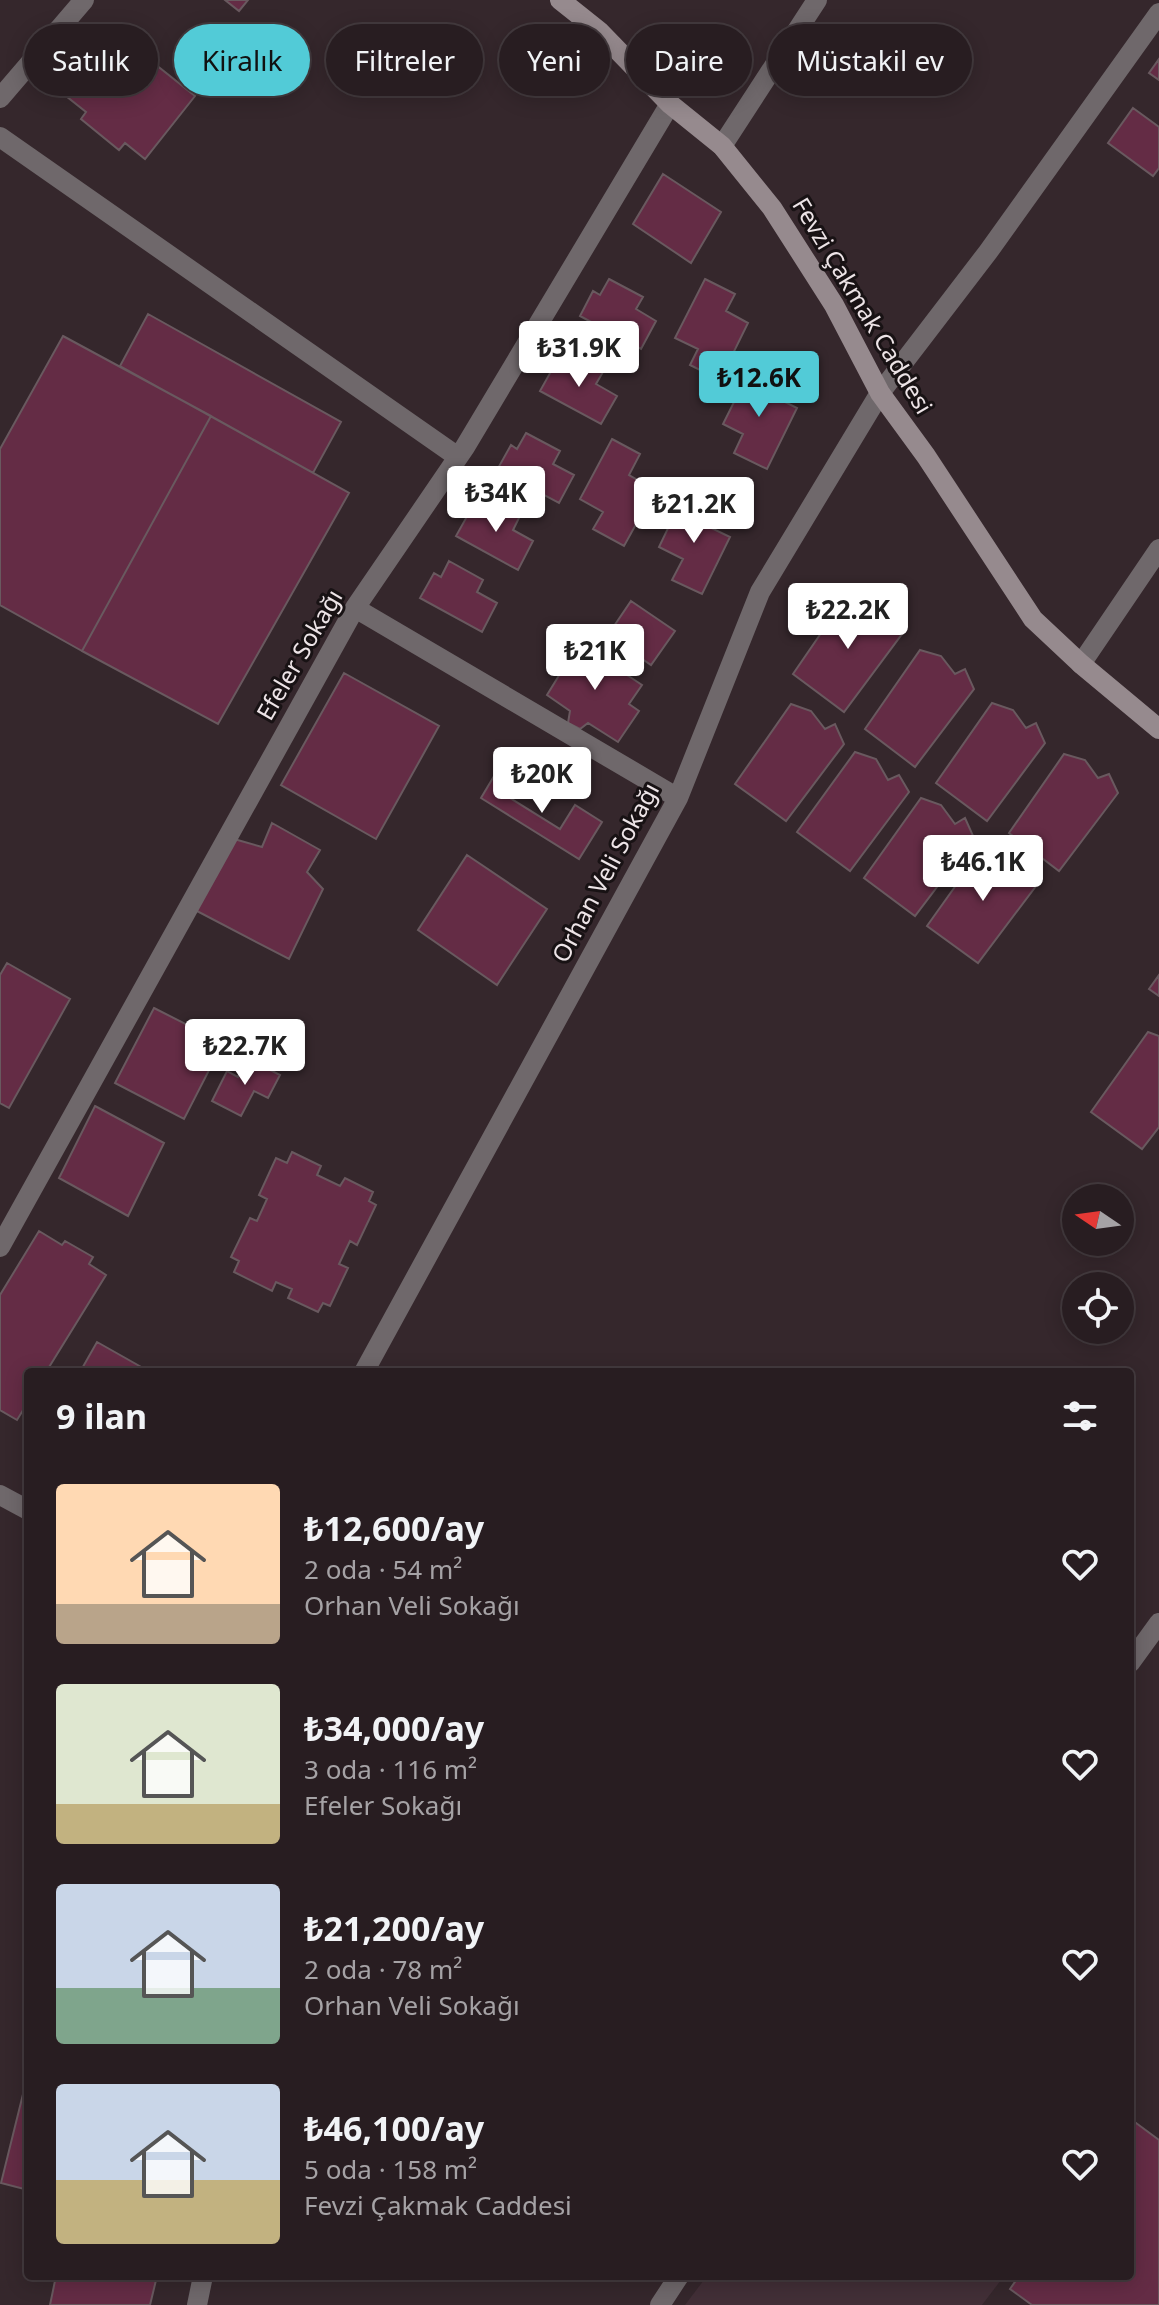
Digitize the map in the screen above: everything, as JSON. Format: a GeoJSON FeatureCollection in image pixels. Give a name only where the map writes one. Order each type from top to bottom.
{"type":"FeatureCollection","features":[{"type":"Feature","properties":{"kind":"street"},"geometry":{"type":"LineString","coordinates":[[0,98],[84,0]]}},
{"type":"Feature","properties":{"kind":"street"},"geometry":{"type":"LineString","coordinates":[[722,146],[817,0]]}},
{"type":"Feature","properties":{"kind":"street","name":"Fevzi Çakmak Caddesi"},"geometry":{"type":"LineString","coordinates":[[567,2],[670,104],[722,146],[772,208],[834,305],[880,393],[926,456],[1033,619],[1159,729]]}},
{"type":"Feature","properties":{"kind":"street","name":"Orhan Veli Sokağı"},"geometry":{"type":"LineString","coordinates":[[366,1368],[678,798],[760,592],[880,393],[988,252],[1159,13]]}},
{"type":"Feature","properties":{"kind":"street","name":"Efeler Sokağı"},"geometry":{"type":"LineString","coordinates":[[0,1247],[355,608],[458,457],[670,104]]}},
{"type":"Feature","properties":{"kind":"street"},"geometry":{"type":"LineString","coordinates":[[0,137],[458,457]]}},
{"type":"Feature","properties":{"kind":"street"},"geometry":{"type":"LineString","coordinates":[[1081,664],[1159,549]]}},
{"type":"Feature","properties":{"kind":"street"},"geometry":{"type":"LineString","coordinates":[[355,608],[678,798]]}},
{"type":"Feature","properties":{"kind":"street"},"geometry":{"type":"LineString","coordinates":[[0,1495],[24,1508]]}},
{"type":"Feature","properties":{"kind":"street"},"geometry":{"type":"LineString","coordinates":[[1134,1657],[1159,1623]]}},
{"type":"Feature","properties":{"kind":"street"},"geometry":{"type":"LineString","coordinates":[[197,2305],[202,2280]]}},
{"type":"Feature","properties":{"kind":"street"},"geometry":{"type":"LineString","coordinates":[[660,2305],[676,2280]]}},
{"type":"Feature","properties":{"kind":"shaded area"},"geometry":{"type":"Polygon","coordinates":[[[704,2280],[1001,2280],[982,2305],[685,2305],[704,2280]]]}},
{"type":"Feature","properties":{"kind":"building"},"geometry":{"type":"Polygon","coordinates":[[[225,0],[248,0],[239,11],[225,0]]]}},
{"type":"Feature","properties":{"kind":"building"},"geometry":{"type":"Polygon","coordinates":[[[1159,59],[1159,80],[1149,73],[1159,59]]]}},
{"type":"Feature","properties":{"kind":"building"},"geometry":{"type":"Polygon","coordinates":[[[158,66],[174,79],[174,96],[195,96],[145,159],[125,143],[119,150],[81,119],[86,112],[66,96],[158,96],[158,66]]]}},
{"type":"Feature","properties":{"kind":"building"},"geometry":{"type":"Polygon","coordinates":[[[1133,108],[1159,127],[1159,168],[1153,176],[1108,143],[1133,108]]]}},
{"type":"Feature","properties":{"kind":"building"},"geometry":{"type":"Polygon","coordinates":[[[663,174],[721,212],[691,263],[633,224],[663,174]]]}},
{"type":"Feature","properties":{"kind":"building"},"geometry":{"type":"Polygon","coordinates":[[[609,279],[643,297],[636,309],[656,321],[641,349],[580,316],[593,291],[600,295],[609,279]]]}},
{"type":"Feature","properties":{"kind":"building"},"geometry":{"type":"Polygon","coordinates":[[[705,279],[735,294],[726,311],[748,323],[720,380],[690,365],[698,349],[675,338],[705,279]]]}},
{"type":"Feature","properties":{"kind":"building"},"geometry":{"type":"Polygon","coordinates":[[[148,314],[341,422],[313,473],[120,366],[148,314]]]}},
{"type":"Feature","properties":{"kind":"building"},"geometry":{"type":"Polygon","coordinates":[[[63,336],[211,416],[82,651],[0,605],[0,449],[63,336]]]}},
{"type":"Feature","properties":{"kind":"building"},"geometry":{"type":"Polygon","coordinates":[[[569,353],[603,372],[596,384],[617,396],[601,424],[540,391],[554,366],[560,369],[569,353]]]}},
{"type":"Feature","properties":{"kind":"building"},"geometry":{"type":"Polygon","coordinates":[[[752,366],[776,378],[769,394],[797,408],[767,469],[734,453],[743,434],[723,424],[752,366]]]}},
{"type":"Feature","properties":{"kind":"building"},"geometry":{"type":"Polygon","coordinates":[[[211,416],[349,493],[218,724],[82,651],[211,416]]]}},
{"type":"Feature","properties":{"kind":"building"},"geometry":{"type":"Polygon","coordinates":[[[526,433],[560,451],[553,464],[574,475],[559,503],[497,470],[511,445],[517,449],[526,433]]]}},
{"type":"Feature","properties":{"kind":"building"},"geometry":{"type":"Polygon","coordinates":[[[612,439],[640,454],[629,475],[655,490],[624,546],[593,529],[603,512],[580,499],[612,439]]]}},
{"type":"Feature","properties":{"kind":"building"},"geometry":{"type":"Polygon","coordinates":[[[684,495],[710,507],[703,524],[730,537],[702,594],[672,580],[683,559],[659,547],[684,495]]]}},
{"type":"Feature","properties":{"kind":"building"},"geometry":{"type":"Polygon","coordinates":[[[485,499],[519,518],[513,530],[533,541],[518,570],[456,536],[470,511],[477,515],[485,499]]]}},
{"type":"Feature","properties":{"kind":"building"},"geometry":{"type":"Polygon","coordinates":[[[449,561],[483,580],[477,592],[497,603],[482,632],[420,598],[434,573],[441,577],[449,561]]]}},
{"type":"Feature","properties":{"kind":"building"},"geometry":{"type":"Polygon","coordinates":[[[848,594],[869,601],[882,619],[893,614],[902,634],[844,712],[793,674],[848,594]]]}},
{"type":"Feature","properties":{"kind":"building"},"geometry":{"type":"Polygon","coordinates":[[[631,601],[675,631],[651,665],[608,635],[631,601]]]}},
{"type":"Feature","properties":{"kind":"building"},"geometry":{"type":"Polygon","coordinates":[[[573,639],[642,685],[629,704],[639,711],[618,742],[588,723],[580,729],[568,723],[570,711],[547,695],[563,669],[556,664],[573,639]]]}},
{"type":"Feature","properties":{"kind":"building"},"geometry":{"type":"Polygon","coordinates":[[[920,650],[941,656],[955,674],[965,669],[974,689],[915,767],[865,729],[920,650]]]}},
{"type":"Feature","properties":{"kind":"building"},"geometry":{"type":"Polygon","coordinates":[[[344,673],[439,726],[376,839],[281,785],[344,673]]]}},
{"type":"Feature","properties":{"kind":"building"},"geometry":{"type":"Polygon","coordinates":[[[992,703],[1013,710],[1026,728],[1036,723],[1045,743],[987,821],[936,783],[992,703]]]}},
{"type":"Feature","properties":{"kind":"building"},"geometry":{"type":"Polygon","coordinates":[[[791,704],[811,711],[825,729],[835,724],[844,744],[786,821],[735,784],[791,704]]]}},
{"type":"Feature","properties":{"kind":"building"},"geometry":{"type":"Polygon","coordinates":[[[855,752],[876,759],[888,780],[899,775],[909,792],[850,871],[797,832],[855,752]]]}},
{"type":"Feature","properties":{"kind":"building"},"geometry":{"type":"Polygon","coordinates":[[[1064,754],[1085,760],[1098,778],[1109,774],[1118,793],[1059,871],[1009,833],[1064,754]]]}},
{"type":"Feature","properties":{"kind":"building"},"geometry":{"type":"Polygon","coordinates":[[[506,756],[520,765],[502,793],[560,829],[575,805],[602,822],[579,859],[481,798],[506,756]]]}},
{"type":"Feature","properties":{"kind":"building"},"geometry":{"type":"Polygon","coordinates":[[[921,798],[941,805],[955,824],[965,818],[974,838],[915,916],[864,878],[921,798]]]}},
{"type":"Feature","properties":{"kind":"building"},"geometry":{"type":"Polygon","coordinates":[[[272,823],[320,850],[307,872],[323,889],[289,959],[195,910],[234,839],[262,847],[272,823]]]}},
{"type":"Feature","properties":{"kind":"building"},"geometry":{"type":"Polygon","coordinates":[[[984,846],[1004,853],[1017,871],[1028,866],[1036,886],[978,963],[927,926],[984,846]]]}},
{"type":"Feature","properties":{"kind":"building"},"geometry":{"type":"Polygon","coordinates":[[[467,855],[547,909],[497,985],[418,930],[467,855]]]}},
{"type":"Feature","properties":{"kind":"building"},"geometry":{"type":"Polygon","coordinates":[[[7,963],[70,999],[9,1108],[0,1103],[0,975],[7,963]]]}},
{"type":"Feature","properties":{"kind":"building"},"geometry":{"type":"Polygon","coordinates":[[[1159,975],[1159,996],[1149,989],[1159,975]]]}},
{"type":"Feature","properties":{"kind":"building"},"geometry":{"type":"Polygon","coordinates":[[[154,1008],[223,1043],[184,1119],[115,1083],[154,1008]]]}},
{"type":"Feature","properties":{"kind":"building"},"geometry":{"type":"Polygon","coordinates":[[[1148,1032],[1159,1036],[1159,1127],[1142,1149],[1091,1112],[1148,1032]]]}},
{"type":"Feature","properties":{"kind":"building"},"geometry":{"type":"Polygon","coordinates":[[[247,1058],[280,1075],[268,1098],[254,1091],[241,1116],[212,1101],[227,1071],[238,1077],[247,1058]]]}},
{"type":"Feature","properties":{"kind":"building"},"geometry":{"type":"Polygon","coordinates":[[[95,1106],[164,1143],[128,1216],[59,1178],[95,1106]]]}},
{"type":"Feature","properties":{"kind":"building"},"geometry":{"type":"Polygon","coordinates":[[[292,1152],[321,1166],[317,1175],[340,1186],[345,1178],[373,1192],[369,1201],[376,1205],[357,1245],[350,1241],[339,1264],[348,1268],[330,1306],[323,1303],[318,1312],[288,1298],[292,1289],[276,1282],[272,1291],[234,1272],[239,1261],[231,1257],[250,1218],[257,1221],[267,1199],[259,1195],[276,1158],[287,1163],[292,1152]]]}},
{"type":"Feature","properties":{"kind":"building"},"geometry":{"type":"Polygon","coordinates":[[[39,1231],[62,1245],[65,1241],[93,1257],[89,1264],[106,1275],[48,1368],[24,1368],[24,1409],[17,1420],[0,1410],[0,1295],[39,1231]]]}},
{"type":"Feature","properties":{"kind":"building"},"geometry":{"type":"Polygon","coordinates":[[[97,1342],[143,1368],[82,1368],[97,1342]]]}},
{"type":"Feature","properties":{"kind":"building"},"geometry":{"type":"Polygon","coordinates":[[[24,2090],[24,2189],[1,2183],[24,2090]]]}},
{"type":"Feature","properties":{"kind":"building"},"geometry":{"type":"Polygon","coordinates":[[[1134,2121],[1159,2140],[1159,2305],[1032,2305],[1010,2289],[1016,2280],[1134,2280],[1134,2121]]]}},
{"type":"Feature","properties":{"kind":"building"},"geometry":{"type":"Polygon","coordinates":[[[55,2280],[156,2280],[150,2305],[50,2305],[55,2280]]]}}]}
